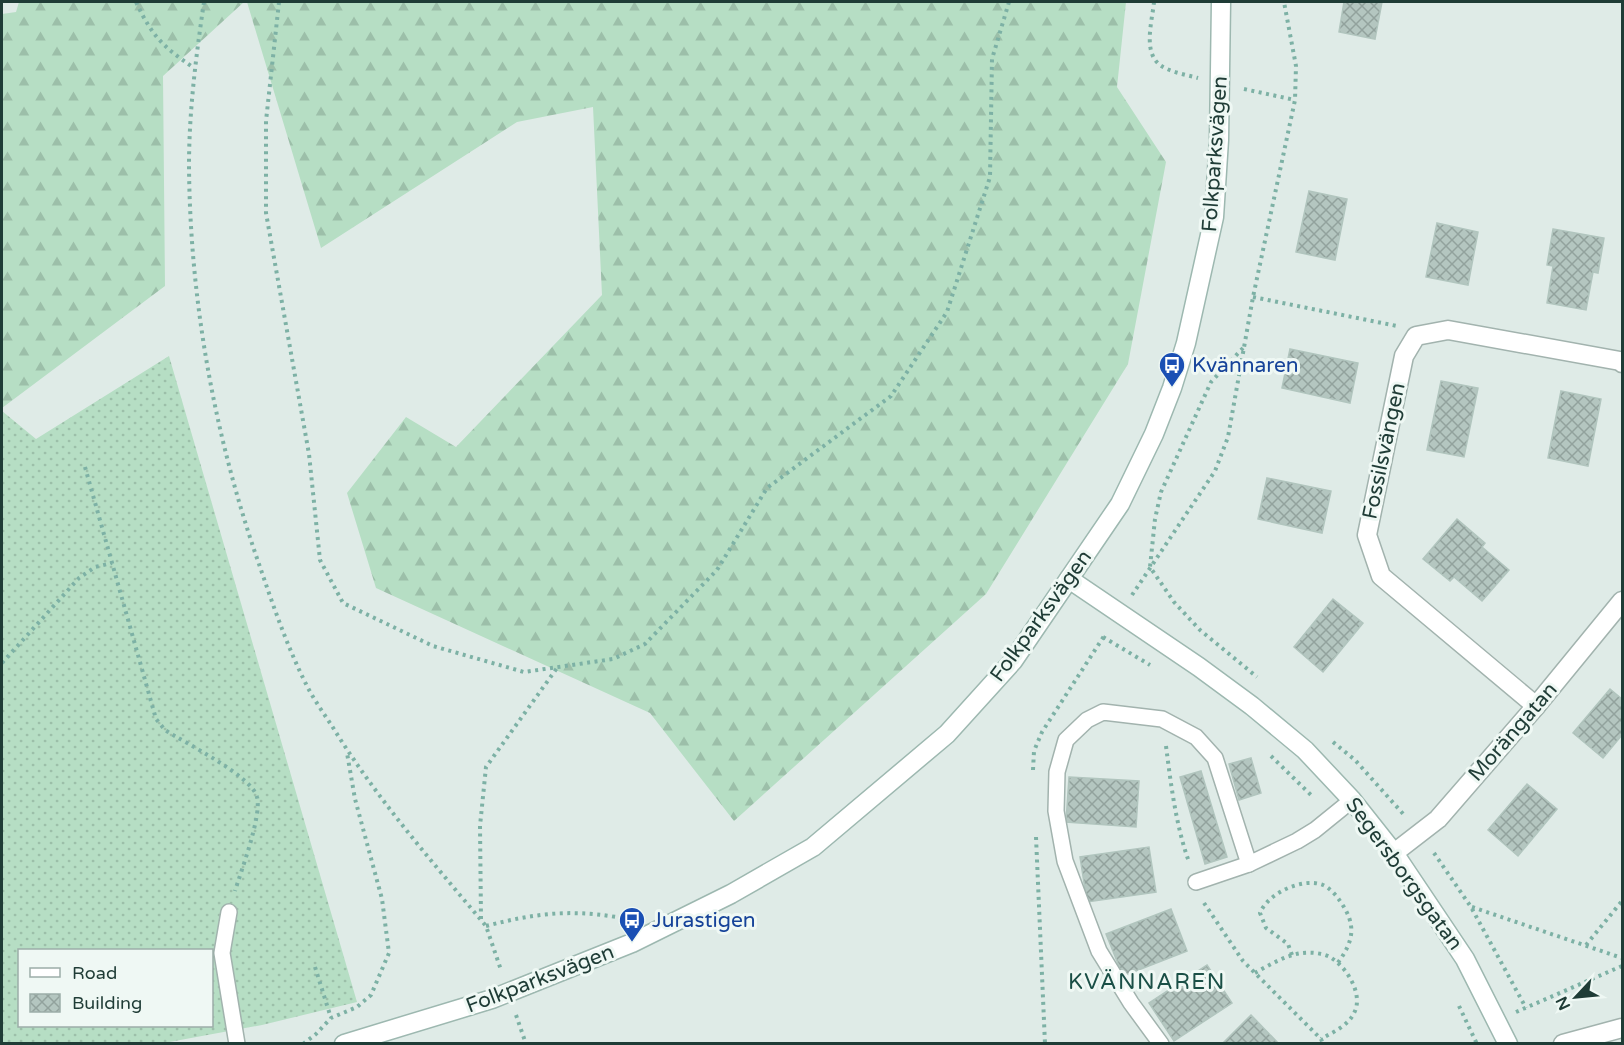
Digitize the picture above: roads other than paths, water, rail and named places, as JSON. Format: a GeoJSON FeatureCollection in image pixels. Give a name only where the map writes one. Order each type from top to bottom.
{"type":"FeatureCollection","features":[{"type":"Feature","properties":{"kind":"street","name":"Folkparksvägen"},"geometry":{"type":"LineString","coordinates":[[344,1044],[492,999],[632,943],[731,894],[813,847],[947,734],[1013,661],[1120,504],[1154,434],[1186,344],[1214,218],[1219,140],[1221,2]]}},
{"type":"Feature","properties":{"kind":"street","name":"Fossilsvängen"},"geometry":{"type":"LineString","coordinates":[[1536,706],[1381,576],[1367,535],[1404,356],[1416,336],[1448,330],[1623,363]]}},
{"type":"Feature","properties":{"kind":"street","name":"Segersborgsgatan"},"geometry":{"type":"LineString","coordinates":[[1069,579],[1252,706],[1305,750],[1352,800],[1394,853],[1465,959],[1508,1044]]}},
{"type":"Feature","properties":{"kind":"street","name":"Morängatan"},"geometry":{"type":"LineString","coordinates":[[1394,853],[1438,819],[1623,601]]}},
{"type":"Feature","properties":{"kind":"street"},"geometry":{"type":"LineString","coordinates":[[1563,1044],[1623,1028]]}},
{"type":"Feature","properties":{"kind":"lane"},"geometry":{"type":"LineString","coordinates":[[1161,1044],[1131,1003],[1099,951],[1065,861],[1056,811],[1058,772],[1066,740],[1087,720],[1103,712],[1162,719],[1196,737],[1215,758],[1249,864]]}},
{"type":"Feature","properties":{"kind":"lane"},"geometry":{"type":"LineString","coordinates":[[1196,882],[1249,864],[1297,842],[1352,800]]}},
{"type":"Feature","properties":{"kind":"lane"},"geometry":{"type":"LineString","coordinates":[[229,912],[222,953],[237,1044]]}},
{"type":"Feature","properties":{"kind":"place","name":"Kvännaren"},"geometry":{"type":"Point","coordinates":[1172,388]}},
{"type":"Feature","properties":{"kind":"place","name":"Jurastigen"},"geometry":{"type":"Point","coordinates":[632,943]}},
{"type":"Feature","properties":{"kind":"district","name":"KVÄNNAREN"},"geometry":{"type":"Point","coordinates":[1147,982]}}]}
